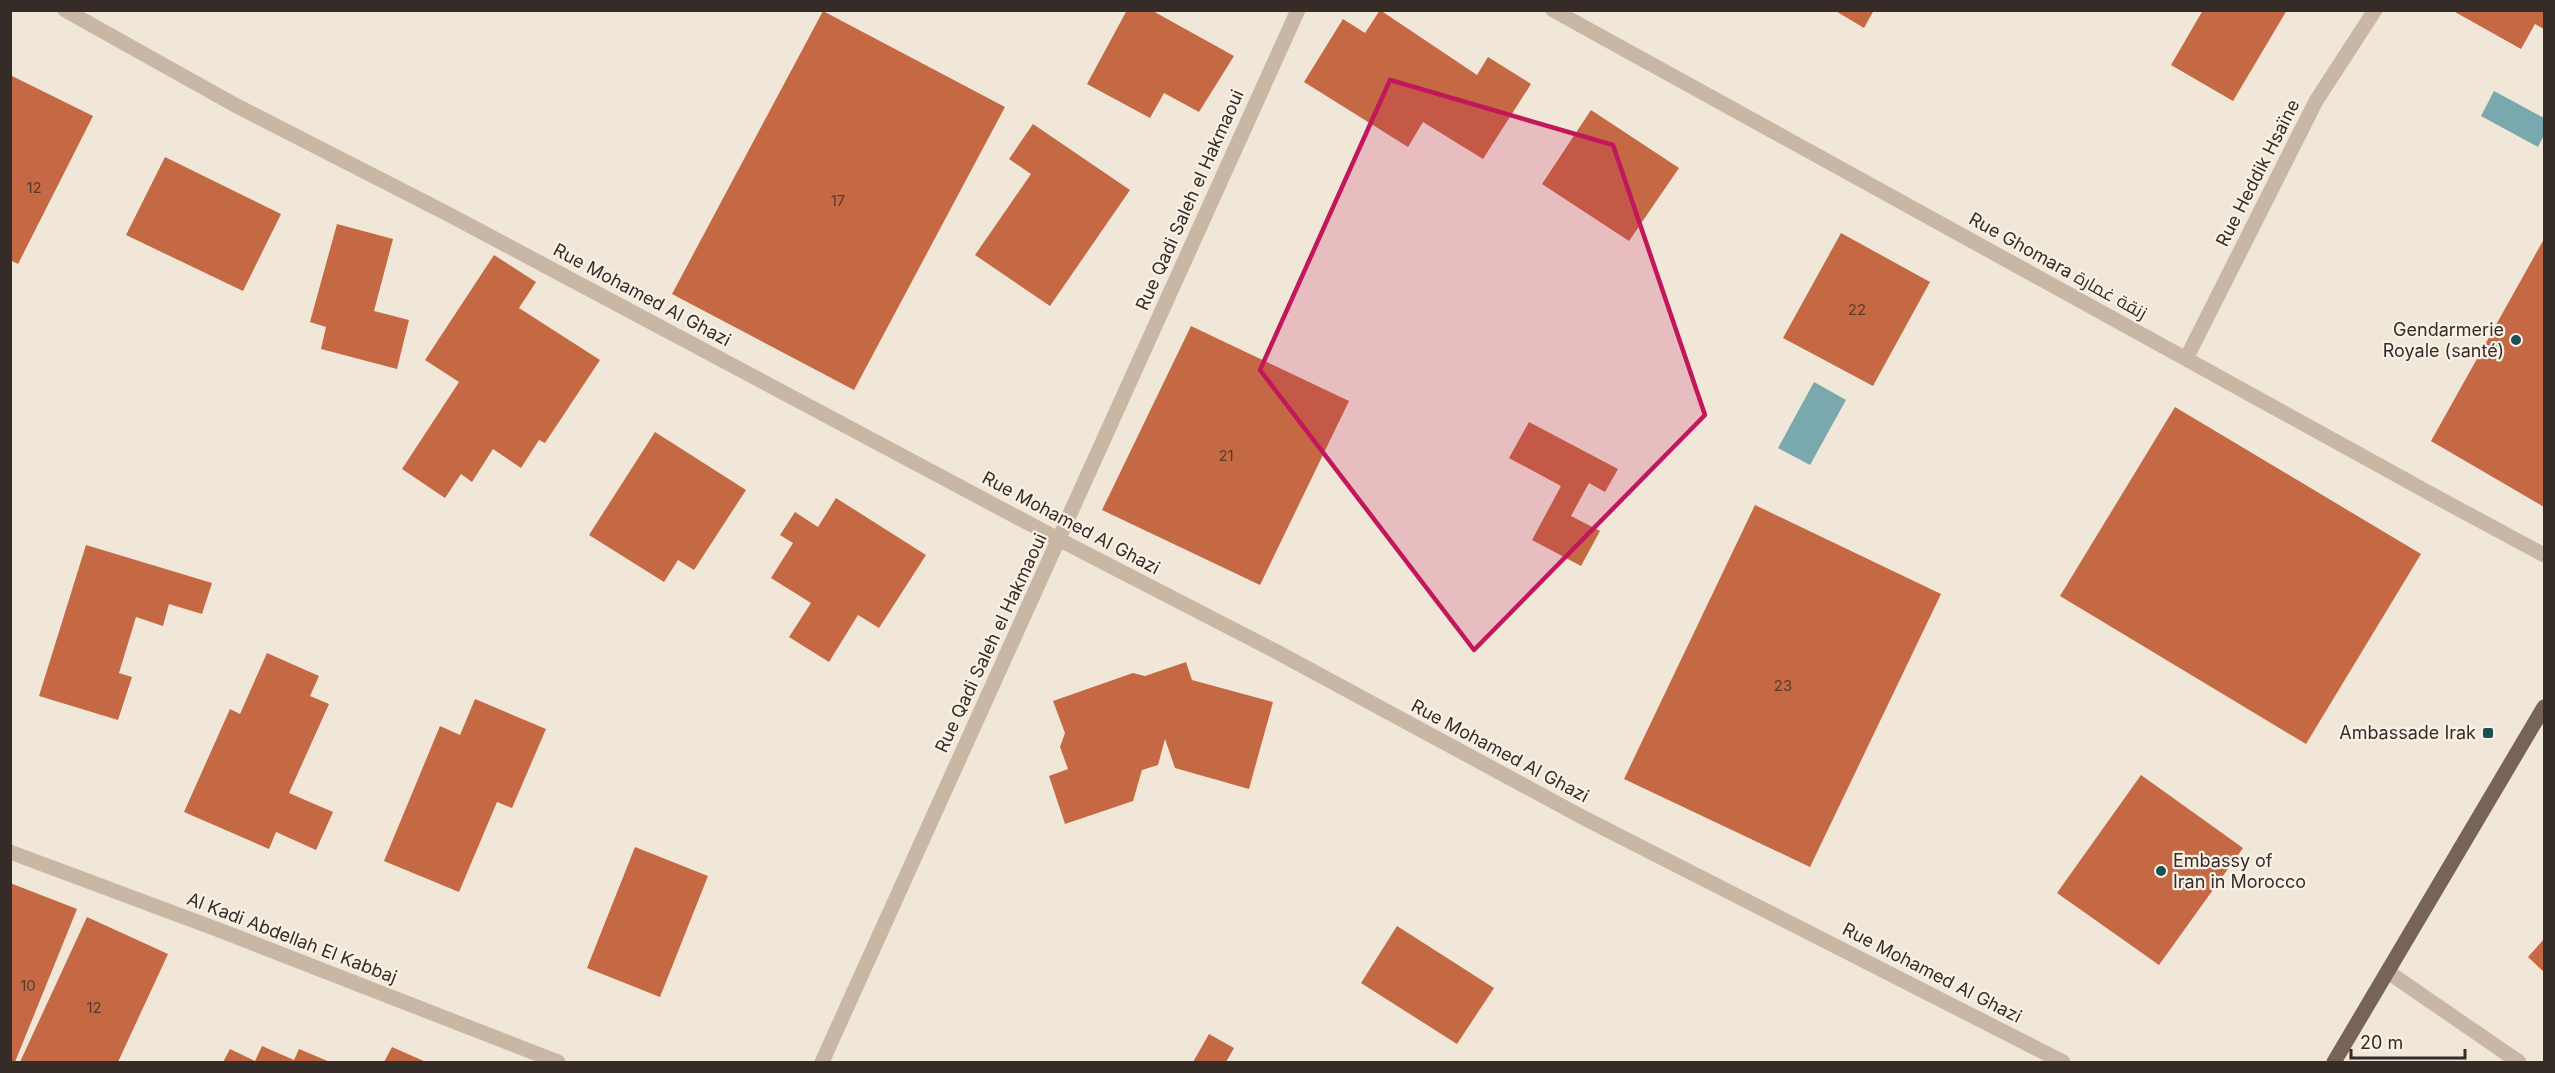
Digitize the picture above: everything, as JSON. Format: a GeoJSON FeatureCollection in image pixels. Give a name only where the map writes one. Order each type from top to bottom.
{"type":"FeatureCollection","features":[{"type":"Feature","properties":{"kind":"main road"},"geometry":{"type":"LineString","coordinates":[[2334,1062],[2544,707]]}},
{"type":"Feature","properties":{"kind":"street","name":"Rue Mohamed Al Ghazi"},"geometry":{"type":"LineString","coordinates":[[65,10],[235,105],[448,214],[1060,540],[1277,652],[1584,818],[2063,1062]]}},
{"type":"Feature","properties":{"kind":"street","name":"Rue Qadi Saleh el Hakmaoui"},"geometry":{"type":"LineString","coordinates":[[822,1062],[1298,10]]}},
{"type":"Feature","properties":{"kind":"street","name":"Rue Ghomara زنقة غمارة"},"geometry":{"type":"LineString","coordinates":[[1553,10],[2544,555]]}},
{"type":"Feature","properties":{"kind":"street","name":"Rue Heddik Hsaïne"},"geometry":{"type":"LineString","coordinates":[[2186,359],[2316,101],[2375,10]]}},
{"type":"Feature","properties":{"kind":"street","name":"Al Kadi Abdellah El Kabbaj"},"geometry":{"type":"LineString","coordinates":[[10,852],[219,930],[558,1062]]}},
{"type":"Feature","properties":{"kind":"street"},"geometry":{"type":"LineString","coordinates":[[2388,972],[2520,1062]]}},
{"type":"Feature","properties":{"kind":"highlighted area"},"geometry":{"type":"Polygon","coordinates":[[[1390,80],[1613,145],[1705,415],[1474,650],[1260,370],[1390,80]]]}},
{"type":"Feature","properties":{"kind":"water"},"geometry":{"type":"Polygon","coordinates":[[[2494,91],[2544,118],[2544,135],[2538,147],[2481,116],[2494,91]]]}},
{"type":"Feature","properties":{"kind":"water"},"geometry":{"type":"Polygon","coordinates":[[[1814,382],[1846,400],[1810,465],[1778,448],[1814,382]]]}},
{"type":"Feature","properties":{"kind":"building"},"geometry":{"type":"Polygon","coordinates":[[[1127,10],[1151,10],[1234,56],[1199,112],[1164,93],[1150,118],[1087,84],[1127,10]]]}},
{"type":"Feature","properties":{"kind":"building"},"geometry":{"type":"Polygon","coordinates":[[[1380,10],[1477,75],[1488,57],[1531,84],[1483,159],[1423,122],[1408,147],[1304,82],[1343,19],[1365,33],[1380,10]]]}},
{"type":"Feature","properties":{"kind":"building"},"geometry":{"type":"Polygon","coordinates":[[[1834,10],[1874,10],[1864,28],[1834,10]]]}},
{"type":"Feature","properties":{"kind":"building"},"geometry":{"type":"Polygon","coordinates":[[[2203,10],[2287,10],[2233,101],[2171,65],[2203,10]]]}},
{"type":"Feature","properties":{"kind":"building"},"geometry":{"type":"Polygon","coordinates":[[[2456,10],[2544,10],[2544,29],[2535,24],[2521,49],[2455,12],[2456,10]]]}},
{"type":"Feature","properties":{"kind":"building"},"geometry":{"type":"Polygon","coordinates":[[[823,11],[1005,107],[854,390],[672,294],[823,11]]]}},
{"type":"Feature","properties":{"kind":"building"},"geometry":{"type":"Polygon","coordinates":[[[10,75],[93,116],[18,264],[10,260],[10,75]]]}},
{"type":"Feature","properties":{"kind":"building"},"geometry":{"type":"Polygon","coordinates":[[[1591,110],[1679,168],[1629,241],[1542,184],[1591,110]]]}},
{"type":"Feature","properties":{"kind":"building"},"geometry":{"type":"Polygon","coordinates":[[[1033,124],[1130,190],[1050,306],[975,255],[1031,174],[1009,159],[1033,124]]]}},
{"type":"Feature","properties":{"kind":"building"},"geometry":{"type":"Polygon","coordinates":[[[165,157],[281,214],[243,291],[126,235],[165,157]]]}},
{"type":"Feature","properties":{"kind":"building"},"geometry":{"type":"Polygon","coordinates":[[[337,224],[393,239],[374,311],[409,320],[397,369],[321,349],[326,327],[310,322],[337,224]]]}},
{"type":"Feature","properties":{"kind":"building"},"geometry":{"type":"Polygon","coordinates":[[[1841,233],[1930,282],[1873,386],[1783,338],[1841,233]]]}},
{"type":"Feature","properties":{"kind":"building","name":"Gendarmerie Royale (santé)"},"geometry":{"type":"Polygon","coordinates":[[[2544,239],[2544,507],[2431,441],[2544,239]]]}},
{"type":"Feature","properties":{"kind":"building"},"geometry":{"type":"Polygon","coordinates":[[[494,255],[536,282],[519,308],[600,360],[545,443],[539,440],[521,468],[493,449],[472,482],[461,474],[445,498],[402,469],[459,382],[425,360],[494,255]]]}},
{"type":"Feature","properties":{"kind":"building"},"geometry":{"type":"Polygon","coordinates":[[[1191,326],[1349,401],[1260,585],[1102,510],[1191,326]]]}},
{"type":"Feature","properties":{"kind":"building"},"geometry":{"type":"Polygon","coordinates":[[[2175,407],[2421,554],[2306,744],[2060,596],[2175,407]]]}},
{"type":"Feature","properties":{"kind":"building"},"geometry":{"type":"Polygon","coordinates":[[[1529,422],[1618,469],[1605,492],[1589,483],[1571,516],[1600,531],[1581,566],[1532,540],[1561,486],[1509,458],[1529,422]]]}},
{"type":"Feature","properties":{"kind":"building"},"geometry":{"type":"Polygon","coordinates":[[[655,432],[746,490],[694,570],[678,560],[664,582],[589,535],[655,432]]]}},
{"type":"Feature","properties":{"kind":"building"},"geometry":{"type":"Polygon","coordinates":[[[836,498],[926,555],[879,628],[858,615],[829,662],[789,637],[811,603],[771,578],[793,543],[780,535],[795,512],[818,527],[836,498]]]}},
{"type":"Feature","properties":{"kind":"building"},"geometry":{"type":"Polygon","coordinates":[[[1755,505],[1941,594],[1810,867],[1624,779],[1755,505]]]}},
{"type":"Feature","properties":{"kind":"building"},"geometry":{"type":"Polygon","coordinates":[[[86,545],[212,583],[202,614],[169,604],[163,626],[136,617],[119,673],[132,677],[118,720],[39,696],[86,545]]]}},
{"type":"Feature","properties":{"kind":"building"},"geometry":{"type":"Polygon","coordinates":[[[267,653],[319,676],[310,696],[329,704],[289,793],[333,812],[316,850],[276,832],[269,849],[184,812],[230,709],[240,714],[267,653]]]}},
{"type":"Feature","properties":{"kind":"building"},"geometry":{"type":"Polygon","coordinates":[[[1186,662],[1192,680],[1273,702],[1249,789],[1175,768],[1165,739],[1158,765],[1142,770],[1133,801],[1065,824],[1049,776],[1068,769],[1060,747],[1065,733],[1053,701],[1133,673],[1145,676],[1186,662]]]}},
{"type":"Feature","properties":{"kind":"building"},"geometry":{"type":"Polygon","coordinates":[[[475,699],[546,729],[512,808],[497,802],[459,892],[384,861],[440,726],[460,735],[475,699]]]}},
{"type":"Feature","properties":{"kind":"building"},"geometry":{"type":"Polygon","coordinates":[[[2141,775],[2243,848],[2159,965],[2057,893],[2141,775]]]}},
{"type":"Feature","properties":{"kind":"building"},"geometry":{"type":"Polygon","coordinates":[[[635,847],[708,876],[660,997],[587,968],[635,847]]]}},
{"type":"Feature","properties":{"kind":"building"},"geometry":{"type":"Polygon","coordinates":[[[10,883],[77,909],[15,1062],[10,1062],[10,883]]]}},
{"type":"Feature","properties":{"kind":"building"},"geometry":{"type":"Polygon","coordinates":[[[87,917],[168,954],[118,1062],[20,1062],[87,917]]]}},
{"type":"Feature","properties":{"kind":"building"},"geometry":{"type":"Polygon","coordinates":[[[1397,926],[1494,988],[1457,1044],[1361,983],[1397,926]]]}},
{"type":"Feature","properties":{"kind":"building"},"geometry":{"type":"Polygon","coordinates":[[[2544,939],[2544,972],[2528,957],[2544,939]]]}},
{"type":"Feature","properties":{"kind":"building"},"geometry":{"type":"Polygon","coordinates":[[[1209,1034],[1234,1048],[1226,1062],[1193,1062],[1209,1034]]]}},
{"type":"Feature","properties":{"kind":"building"},"geometry":{"type":"Polygon","coordinates":[[[262,1046],[294,1060],[299,1049],[330,1062],[223,1062],[230,1049],[255,1061],[262,1046]]]}},
{"type":"Feature","properties":{"kind":"building"},"geometry":{"type":"Polygon","coordinates":[[[392,1047],[426,1062],[384,1062],[392,1047]]]}},
{"type":"Feature","properties":{"kind":"place","name":"Gendarmerie Royale (santé)"},"geometry":{"type":"Point","coordinates":[2516,340]}},
{"type":"Feature","properties":{"kind":"place","name":"Ambassade Irak"},"geometry":{"type":"Point","coordinates":[2488,733]}},
{"type":"Feature","properties":{"kind":"place","name":"Embassy of Iran in Morocco"},"geometry":{"type":"Point","coordinates":[2161,871]}}]}
